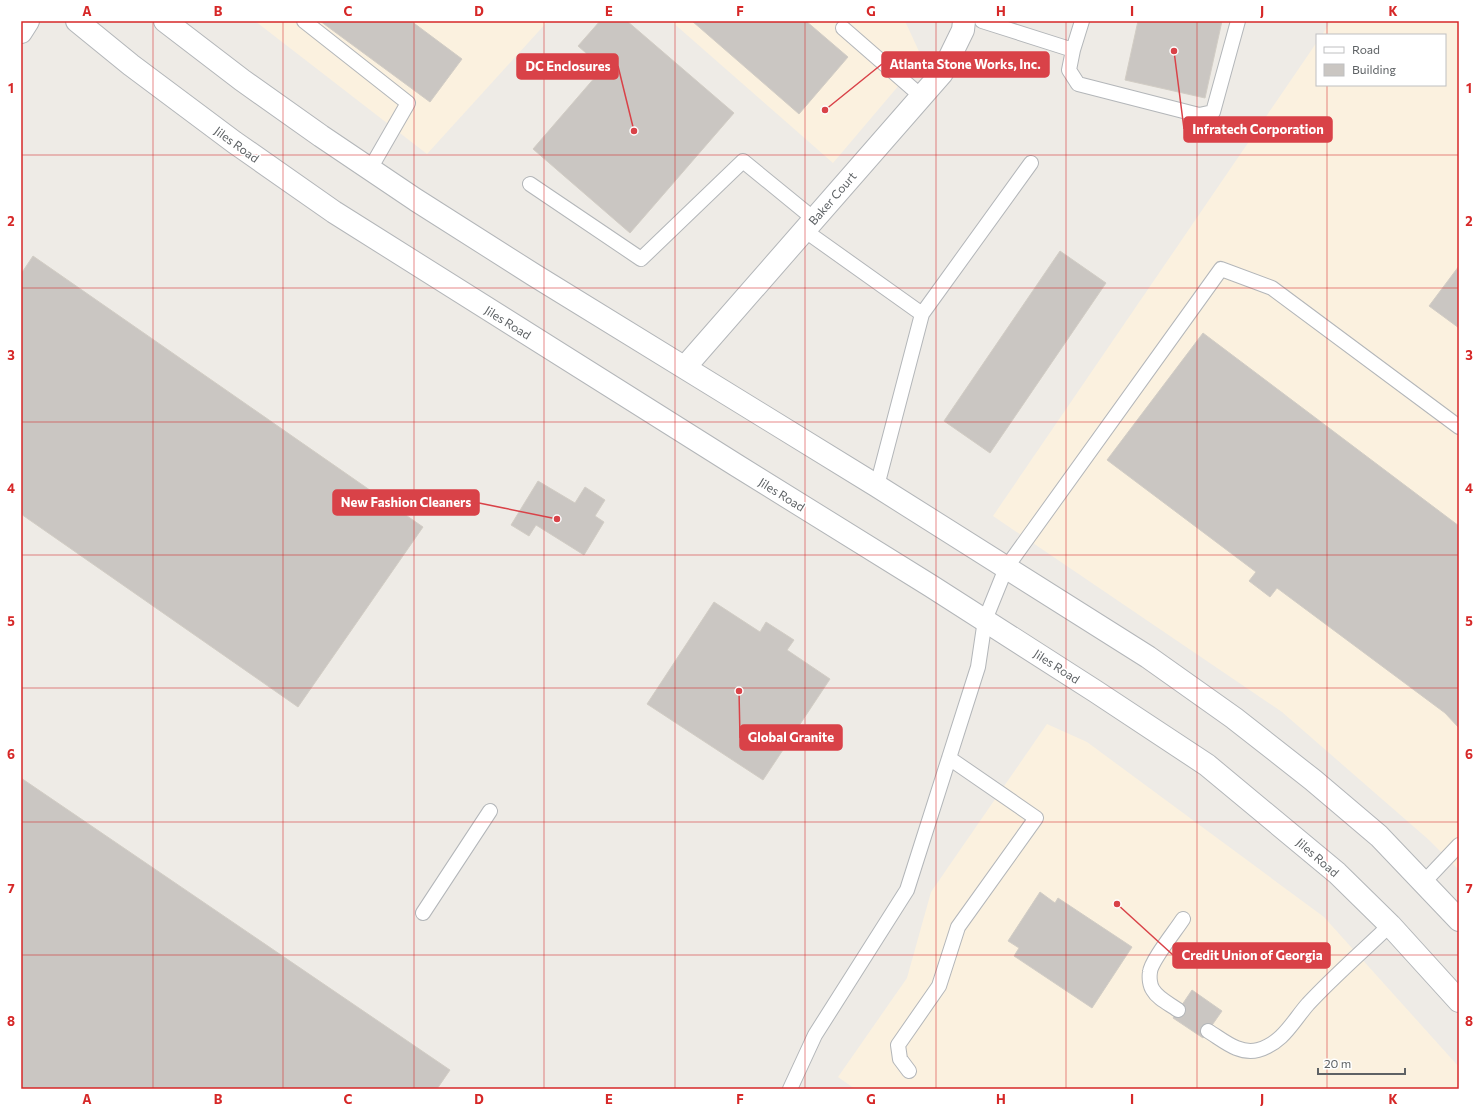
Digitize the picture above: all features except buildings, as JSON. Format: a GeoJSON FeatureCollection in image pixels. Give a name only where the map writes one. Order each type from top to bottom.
{"type":"FeatureCollection","features":[{"type":"Feature","properties":{"kind":"street"},"geometry":{"type":"LineString","coordinates":[[21,32],[28,21]]}},
{"type":"Feature","properties":{"kind":"street","name":"Jiles Road"},"geometry":{"type":"LineString","coordinates":[[78,21],[131,65],[234,142],[334,212],[984,620],[1207,765],[1337,873],[1390,925],[1459,1001]]}},
{"type":"Feature","properties":{"kind":"street"},"geometry":{"type":"LineString","coordinates":[[165,21],[242,80],[370,169],[534,275],[877,486],[1148,657],[1234,718],[1313,780],[1379,836],[1459,920]]}},
{"type":"Feature","properties":{"kind":"street","name":"Baker Court"},"geometry":{"type":"LineString","coordinates":[[685,367],[942,73],[963,30],[964,21]]}},
{"type":"Feature","properties":{"kind":"lane"},"geometry":{"type":"LineString","coordinates":[[304,21],[408,103],[370,169]]}},
{"type":"Feature","properties":{"kind":"lane"},"geometry":{"type":"LineString","coordinates":[[982,21],[1073,50]]}},
{"type":"Feature","properties":{"kind":"lane"},"geometry":{"type":"LineString","coordinates":[[1082,21],[1073,50],[1069,70],[1078,84],[1199,115],[1213,112],[1238,21]]}},
{"type":"Feature","properties":{"kind":"lane"},"geometry":{"type":"LineString","coordinates":[[843,28],[921,96]]}},
{"type":"Feature","properties":{"kind":"lane"},"geometry":{"type":"LineString","coordinates":[[530,184],[641,258],[743,161],[809,224],[922,314]]}},
{"type":"Feature","properties":{"kind":"lane"},"geometry":{"type":"LineString","coordinates":[[877,486],[922,314],[1031,163]]}},
{"type":"Feature","properties":{"kind":"lane"},"geometry":{"type":"LineString","coordinates":[[790,1089],[815,1035],[907,890],[978,667],[984,620],[1006,568],[1221,268],[1272,288],[1459,427]]}},
{"type":"Feature","properties":{"kind":"lane"},"geometry":{"type":"LineString","coordinates":[[909,1072],[900,1059],[898,1045],[939,986],[958,927],[1036,818],[949,758]]}},
{"type":"Feature","properties":{"kind":"lane"},"geometry":{"type":"LineString","coordinates":[[423,913],[490,811]]}},
{"type":"Feature","properties":{"kind":"lane"},"geometry":{"type":"LineString","coordinates":[[1424,882],[1459,845]]}},
{"type":"Feature","properties":{"kind":"lane"},"geometry":{"type":"LineString","coordinates":[[1178,1010],[1159,997],[1153,990],[1150,981],[1150,971],[1154,962],[1183,919]]}},
{"type":"Feature","properties":{"kind":"lane"},"geometry":{"type":"LineString","coordinates":[[1208,1031],[1230,1045],[1244,1051],[1258,1050],[1274,1042],[1291,1027],[1308,1005],[1390,925]]}},
{"type":"Feature","properties":{"kind":"shaded area"},"geometry":{"type":"Polygon","coordinates":[[[255,21],[548,21],[427,154],[255,21]]]}},
{"type":"Feature","properties":{"kind":"shaded area"},"geometry":{"type":"Polygon","coordinates":[[[671,21],[905,21],[922,58],[833,163],[671,21]]]}},
{"type":"Feature","properties":{"kind":"shaded area"},"geometry":{"type":"Polygon","coordinates":[[[1331,21],[1459,21],[1459,870],[1429,840],[1282,712],[993,516],[1316,43],[1316,86],[1446,86],[1446,34],[1323,34],[1331,21]]]}},
{"type":"Feature","properties":{"kind":"shaded area"},"geometry":{"type":"Polygon","coordinates":[[[1047,724],[1087,742],[1324,917],[1459,1067],[1459,1089],[855,1089],[838,1077],[907,978],[931,892],[1047,724]]]}},
{"type":"Feature","properties":{"kind":"place","name":"Infratech Corporation"},"geometry":{"type":"Point","coordinates":[1174,51]}},
{"type":"Feature","properties":{"kind":"place","name":"Atlanta Stone Works, Inc."},"geometry":{"type":"Point","coordinates":[825,110]}},
{"type":"Feature","properties":{"kind":"place","name":"DC Enclosures"},"geometry":{"type":"Point","coordinates":[634,131]}},
{"type":"Feature","properties":{"kind":"place","name":"New Fashion Cleaners"},"geometry":{"type":"Point","coordinates":[557,519]}},
{"type":"Feature","properties":{"kind":"place","name":"Global Granite"},"geometry":{"type":"Point","coordinates":[739,691]}},
{"type":"Feature","properties":{"kind":"place","name":"Credit Union of Georgia"},"geometry":{"type":"Point","coordinates":[1117,904]}}]}
